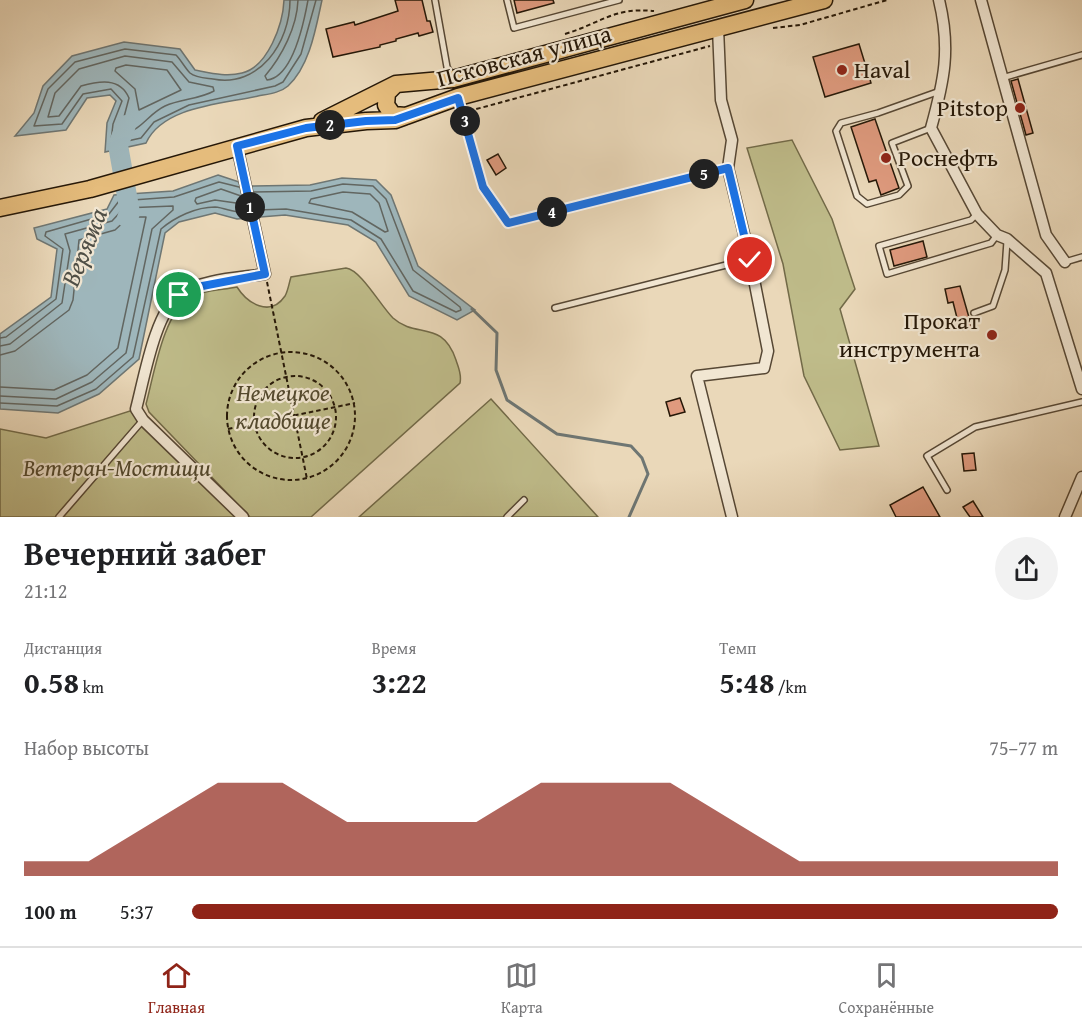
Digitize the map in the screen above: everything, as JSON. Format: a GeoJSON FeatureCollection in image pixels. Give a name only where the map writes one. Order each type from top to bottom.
{"type":"FeatureCollection","features":[{"type":"Feature","properties":{"kind":"main road","name":"Псковская улица"},"geometry":{"type":"LineString","coordinates":[[306,128],[396,84],[453,79],[701,6],[745,0]]}},
{"type":"Feature","properties":{"kind":"main road","name":"Псковская улица"},"geometry":{"type":"LineString","coordinates":[[0,207],[306,128],[409,117],[460,105],[718,36],[824,0]]}},
{"type":"Feature","properties":{"kind":"main road"},"geometry":{"type":"LineString","coordinates":[[396,84],[387,93],[386,105],[393,115],[409,117]]}},
{"type":"Feature","properties":{"kind":"street"},"geometry":{"type":"LineString","coordinates":[[939,0],[946,30],[941,90],[931,128],[977,214],[1046,273],[1082,389]]}},
{"type":"Feature","properties":{"kind":"street"},"geometry":{"type":"LineString","coordinates":[[981,0],[1046,235],[1065,262]]}},
{"type":"Feature","properties":{"kind":"street"},"geometry":{"type":"LineString","coordinates":[[718,36],[721,100],[732,140],[728,168],[750,260],[768,351],[764,368],[697,376],[732,517]]}},
{"type":"Feature","properties":{"kind":"street"},"geometry":{"type":"LineString","coordinates":[[237,146],[265,274],[192,288],[179,295],[169,306],[160,324],[136,409],[142,420],[243,517]]}},
{"type":"Feature","properties":{"kind":"street"},"geometry":{"type":"LineString","coordinates":[[1065,517],[1082,477]]}},
{"type":"Feature","properties":{"kind":"lane"},"geometry":{"type":"LineString","coordinates":[[435,0],[447,68],[453,79]]}},
{"type":"Feature","properties":{"kind":"lane"},"geometry":{"type":"LineString","coordinates":[[507,0],[514,28],[619,0]]}},
{"type":"Feature","properties":{"kind":"lane"},"geometry":{"type":"LineString","coordinates":[[1002,78],[1082,55]]}},
{"type":"Feature","properties":{"kind":"lane"},"geometry":{"type":"LineString","coordinates":[[931,128],[892,143],[908,186],[898,195],[867,204],[857,196],[836,131],[841,123],[878,113],[941,90]]}},
{"type":"Feature","properties":{"kind":"lane"},"geometry":{"type":"LineString","coordinates":[[460,105],[483,187],[508,223],[728,168]]}},
{"type":"Feature","properties":{"kind":"lane"},"geometry":{"type":"LineString","coordinates":[[974,313],[993,306],[1005,270],[1002,237],[991,243],[888,274],[879,246],[971,220],[977,214]]}},
{"type":"Feature","properties":{"kind":"lane"},"geometry":{"type":"LineString","coordinates":[[1065,262],[1082,257]]}},
{"type":"Feature","properties":{"kind":"lane"},"geometry":{"type":"LineString","coordinates":[[555,308],[750,260]]}},
{"type":"Feature","properties":{"kind":"lane"},"geometry":{"type":"LineString","coordinates":[[947,490],[927,456],[975,427],[1082,402]]}},
{"type":"Feature","properties":{"kind":"lane"},"geometry":{"type":"LineString","coordinates":[[59,517],[142,420]]}},
{"type":"Feature","properties":{"kind":"lane"},"geometry":{"type":"LineString","coordinates":[[507,517],[524,500]]}},
{"type":"Feature","properties":{"kind":"path"},"geometry":{"type":"LineString","coordinates":[[771,28],[800,25],[887,0]]}},
{"type":"Feature","properties":{"kind":"path"},"geometry":{"type":"LineString","coordinates":[[555,37],[587,27],[607,15],[618,12],[663,8]]}},
{"type":"Feature","properties":{"kind":"path"},"geometry":{"type":"LineString","coordinates":[[460,105],[718,36]]}},
{"type":"Feature","properties":{"kind":"path"},"geometry":{"type":"LineString","coordinates":[[265,274],[307,479]]}},
{"type":"Feature","properties":{"kind":"path"},"geometry":{"type":"LineString","coordinates":[[280,352],[300,352],[327,363],[348,384],[355,402],[356,422],[351,442],[340,459],[325,472],[307,479],[286,481],[266,476],[248,465],[235,449],[228,429],[226,409],[232,389],[244,372],[261,359],[280,352]]}},
{"type":"Feature","properties":{"kind":"path"},"geometry":{"type":"LineString","coordinates":[[285,377],[310,379],[326,390],[335,407],[334,429],[329,439],[313,454],[302,457],[277,454],[259,436],[254,424],[254,412],[261,394],[274,381],[285,377]]}},
{"type":"Feature","properties":{"kind":"path"},"geometry":{"type":"LineString","coordinates":[[228,429],[355,402]]}},
{"type":"Feature","properties":{"kind":"green space"},"geometry":{"type":"Polygon","coordinates":[[[792,140],[832,219],[855,289],[840,309],[879,446],[840,450],[804,376],[783,264],[747,148],[792,140]]]}},
{"type":"Feature","properties":{"kind":"green space","name":"Немецкое кладбище"},"geometry":{"type":"Polygon","coordinates":[[[346,268],[352,270],[364,281],[393,318],[411,328],[436,334],[443,339],[456,360],[460,383],[311,517],[250,517],[149,412],[146,404],[161,345],[173,316],[191,297],[237,287],[253,303],[259,306],[273,306],[285,296],[291,277],[346,268]]]}},
{"type":"Feature","properties":{"kind":"green space"},"geometry":{"type":"Polygon","coordinates":[[[491,399],[598,517],[359,517],[491,399]]]}},
{"type":"Feature","properties":{"kind":"green space","name":"Ветеран-Мостищи"},"geometry":{"type":"Polygon","coordinates":[[[136,409],[243,517],[0,517],[0,429],[46,438],[136,409]]]}},
{"type":"Feature","properties":{"kind":"water"},"geometry":{"type":"Polygon","coordinates":[[[284,0],[322,0],[314,34],[302,68],[296,78],[281,90],[180,114],[166,121],[154,131],[146,143],[105,152],[107,123],[116,101],[110,95],[87,98],[66,130],[15,136],[34,113],[43,86],[72,56],[124,42],[180,49],[195,70],[230,75],[251,69],[266,54],[272,43],[281,21],[284,0]]]}},
{"type":"Feature","properties":{"kind":"water"},"geometry":{"type":"Polygon","coordinates":[[[218,175],[251,186],[310,185],[342,178],[376,180],[391,195],[418,266],[475,310],[457,320],[409,296],[376,242],[348,225],[285,215],[237,219],[215,213],[179,222],[165,233],[139,359],[99,394],[58,413],[0,409],[0,334],[51,297],[57,249],[37,239],[34,228],[107,209],[114,195],[173,191],[218,175]]]}},
{"type":"Feature","properties":{"kind":"building"},"geometry":{"type":"Polygon","coordinates":[[[395,0],[422,0],[427,21],[430,21],[433,32],[419,36],[418,33],[396,39],[380,47],[333,57],[326,29],[354,22],[355,25],[398,11],[395,0]]]}},
{"type":"Feature","properties":{"kind":"building"},"geometry":{"type":"Polygon","coordinates":[[[514,0],[553,0],[554,3],[517,13],[514,0]]]}},
{"type":"Feature","properties":{"kind":"building","name":"Haval"},"geometry":{"type":"Polygon","coordinates":[[[859,44],[871,83],[825,97],[813,57],[859,44]]]}},
{"type":"Feature","properties":{"kind":"building","name":"Pitstop"},"geometry":{"type":"Polygon","coordinates":[[[1018,79],[1033,133],[1026,135],[1011,81],[1018,79]]]}},
{"type":"Feature","properties":{"kind":"building"},"geometry":{"type":"Polygon","coordinates":[[[875,119],[899,188],[881,195],[876,180],[869,182],[851,127],[875,119]]]}},
{"type":"Feature","properties":{"kind":"building"},"geometry":{"type":"Polygon","coordinates":[[[498,154],[506,168],[496,175],[487,160],[498,154]]]}},
{"type":"Feature","properties":{"kind":"building"},"geometry":{"type":"Polygon","coordinates":[[[923,241],[927,257],[894,266],[890,250],[923,241]]]}},
{"type":"Feature","properties":{"kind":"building"},"geometry":{"type":"Polygon","coordinates":[[[960,286],[972,328],[960,330],[953,302],[948,303],[945,289],[960,286]]]}},
{"type":"Feature","properties":{"kind":"building"},"geometry":{"type":"Polygon","coordinates":[[[680,398],[685,412],[670,416],[666,402],[680,398]]]}},
{"type":"Feature","properties":{"kind":"building"},"geometry":{"type":"Polygon","coordinates":[[[974,453],[976,470],[964,471],[962,454],[974,453]]]}},
{"type":"Feature","properties":{"kind":"building"},"geometry":{"type":"Polygon","coordinates":[[[923,487],[940,517],[896,517],[890,505],[923,487]]]}},
{"type":"Feature","properties":{"kind":"building"},"geometry":{"type":"Polygon","coordinates":[[[973,501],[983,517],[970,517],[963,507],[973,501]]]}},
{"type":"Feature","properties":{"kind":"waterway","name":"Веряжа"},"geometry":{"type":"LineString","coordinates":[[126,125],[118,145],[130,213],[127,218]]}},
{"type":"Feature","properties":{"kind":"waterway"},"geometry":{"type":"LineString","coordinates":[[472,309],[497,333],[496,370],[507,400],[557,434],[631,446],[642,458],[648,474],[629,517]]}},
{"type":"Feature","properties":{"kind":"place","name":"Haval"},"geometry":{"type":"Point","coordinates":[842,70]}},
{"type":"Feature","properties":{"kind":"place","name":"Pitstop"},"geometry":{"type":"Point","coordinates":[1020,108]}},
{"type":"Feature","properties":{"kind":"place","name":"Роснефть"},"geometry":{"type":"Point","coordinates":[886,158]}},
{"type":"Feature","properties":{"kind":"place","name":"Прокат инструмента"},"geometry":{"type":"Point","coordinates":[992,335]}},
{"type":"Feature","properties":{"kind":"route"},"geometry":{"type":"LineString","coordinates":[[179,295],[192,288],[265,274],[237,146],[306,128],[409,117],[439,103],[458,98],[483,187],[508,223],[728,168],[750,260]]}}]}
